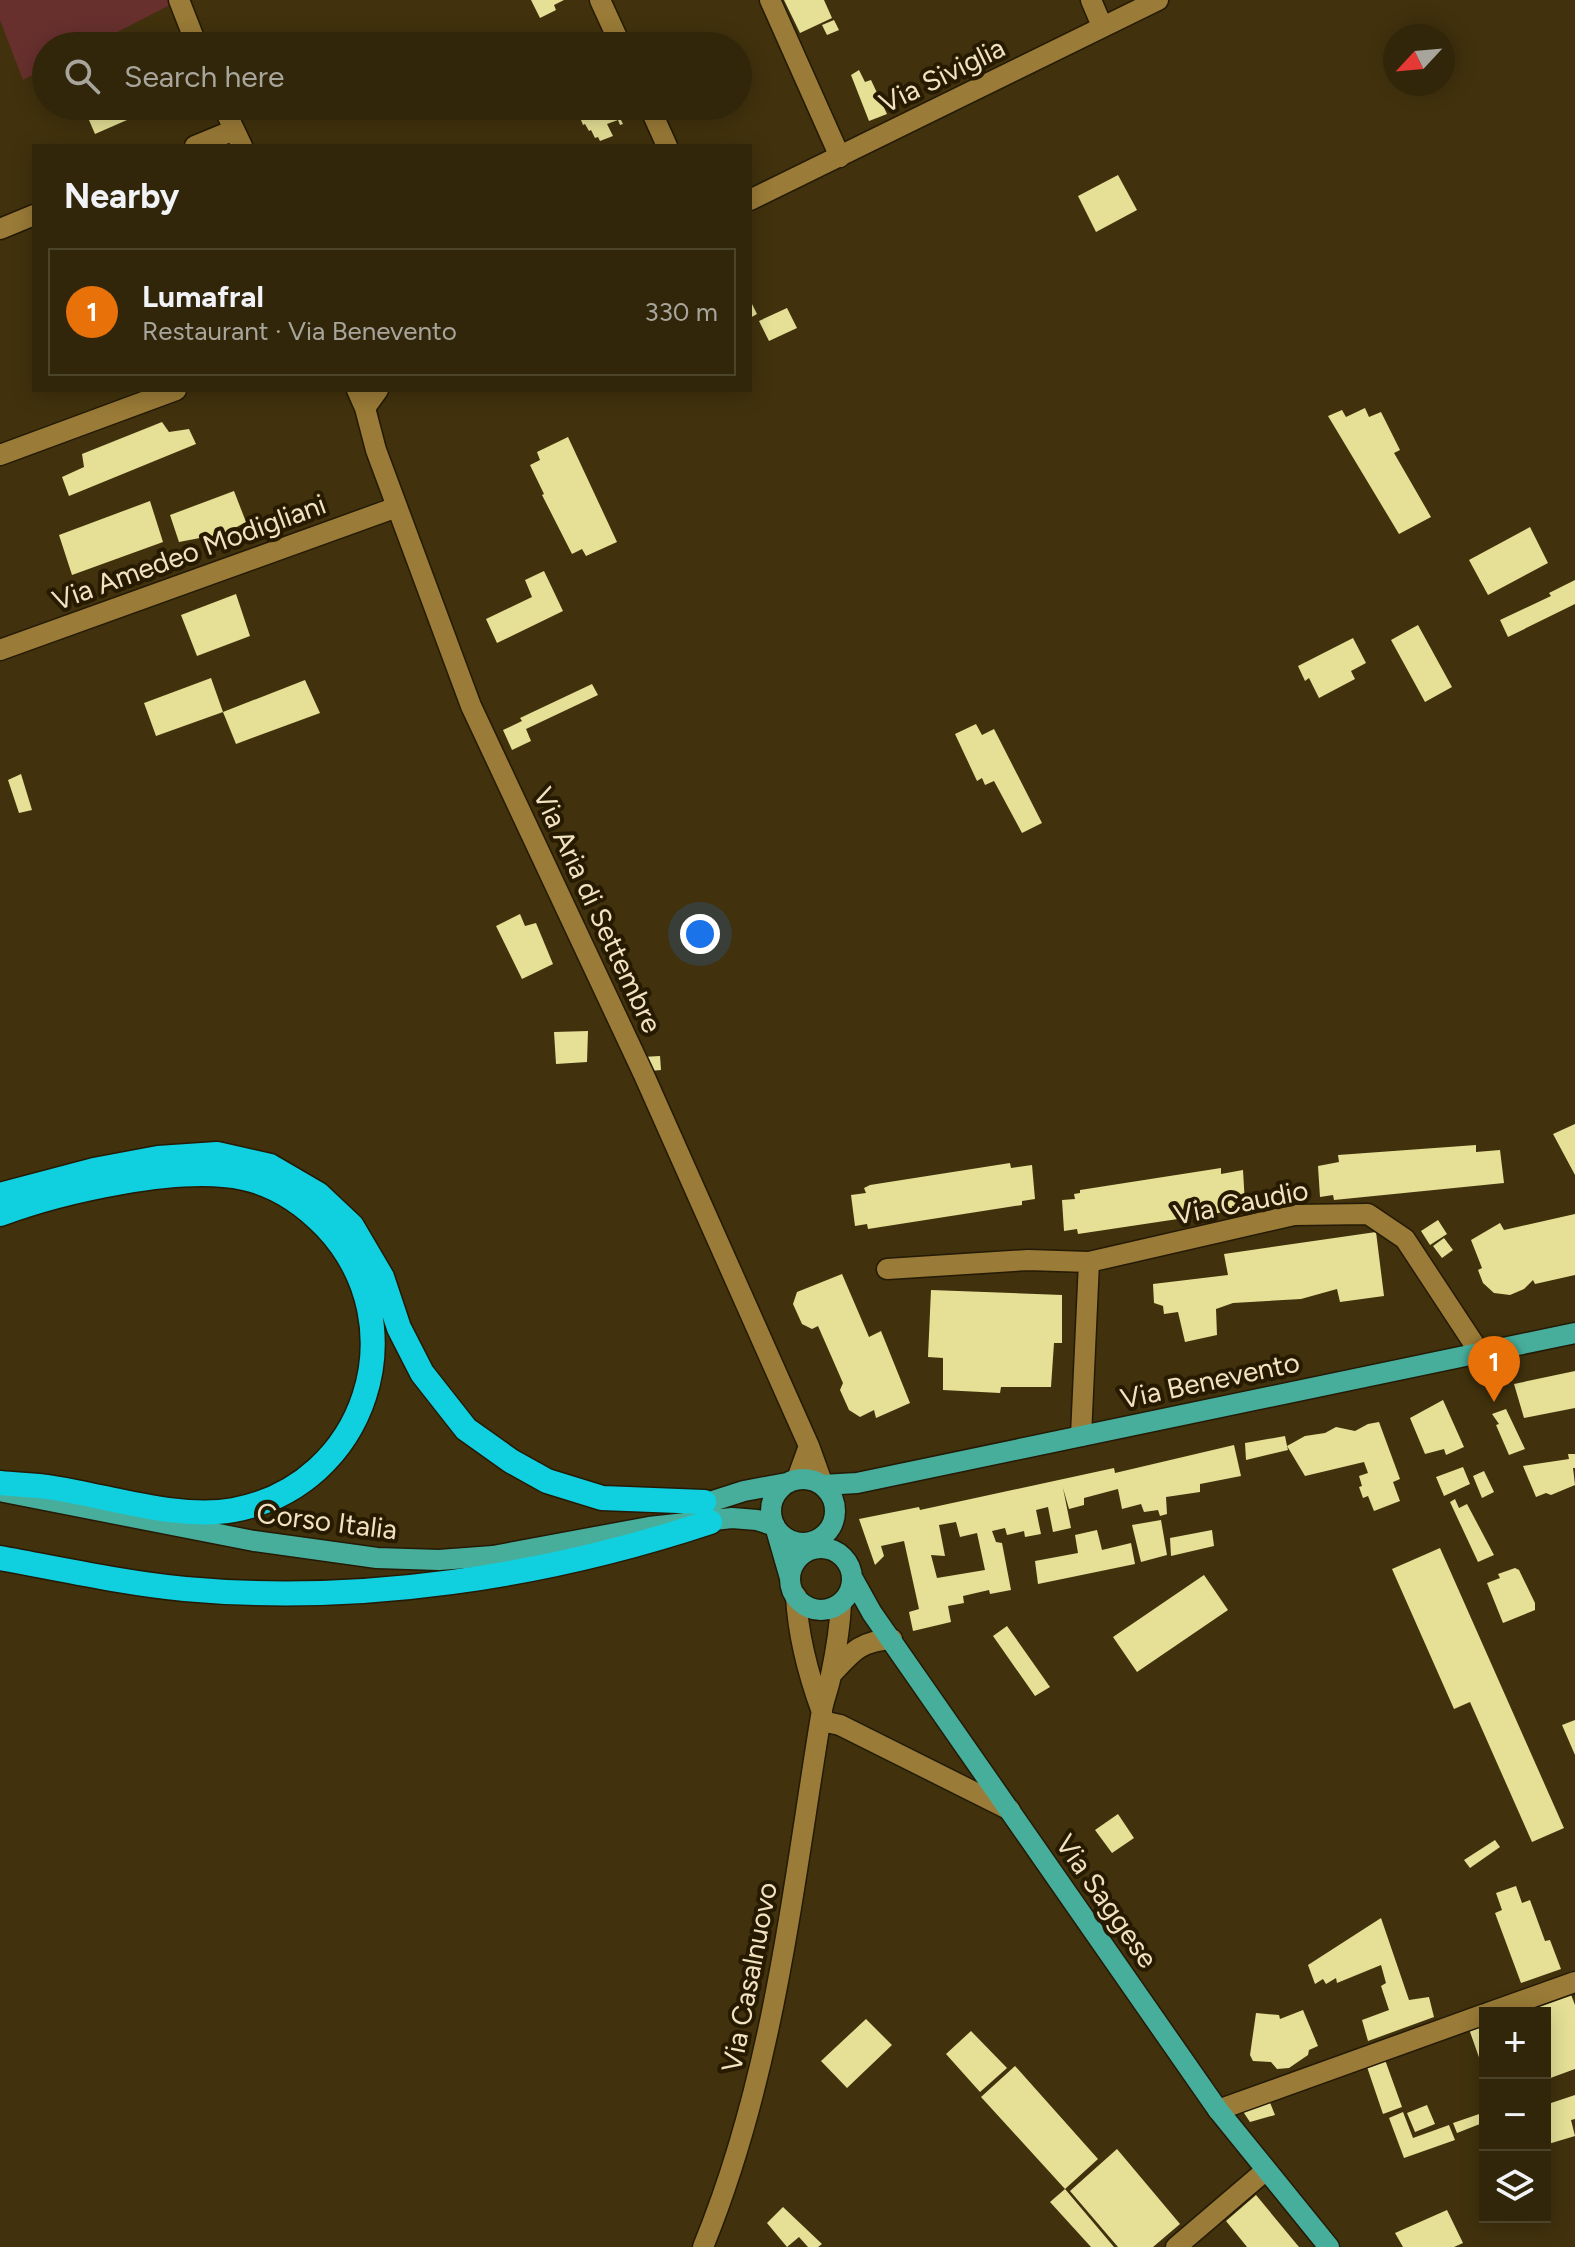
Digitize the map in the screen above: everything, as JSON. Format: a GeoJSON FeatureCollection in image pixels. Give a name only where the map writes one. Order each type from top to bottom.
{"type":"FeatureCollection","features":[{"type":"Feature","properties":{"kind":"highway"},"geometry":{"type":"LineString","coordinates":[[0,1195],[94,1170],[158,1158],[217,1154],[270,1166],[318,1194],[352,1226],[382,1277],[399,1328],[422,1373],[466,1429],[511,1461],[547,1481],[602,1498],[707,1512]]}},
{"type":"Feature","properties":{"kind":"highway"},"geometry":{"type":"LineString","coordinates":[[0,1214],[23,1205],[162,1177],[216,1173],[261,1183],[275,1188],[311,1212],[338,1240],[358,1272],[369,1304],[373,1345],[368,1385],[358,1416],[340,1447],[319,1470],[295,1488],[268,1500],[224,1512],[185,1512],[50,1487],[0,1483]]}},
{"type":"Feature","properties":{"kind":"highway"},"geometry":{"type":"LineString","coordinates":[[0,1558],[184,1589],[268,1593],[353,1591],[489,1576],[636,1545],[707,1512]]}},
{"type":"Feature","properties":{"kind":"main road","name":"Via Benevento"},"geometry":{"type":"LineString","coordinates":[[823,1485],[857,1483],[1575,1333]]}},
{"type":"Feature","properties":{"kind":"main road"},"geometry":{"type":"LineString","coordinates":[[792,1481],[774,1499],[771,1509],[793,1587],[812,1608],[832,1608],[848,1595],[850,1570],[836,1551],[818,1548],[802,1554],[791,1569],[793,1587]]}},
{"type":"Feature","properties":{"kind":"main road"},"geometry":{"type":"LineString","coordinates":[[792,1481],[815,1481],[823,1485],[833,1498],[835,1507],[832,1526],[818,1540],[799,1543],[781,1534],[775,1526],[707,1512],[792,1481]]}},
{"type":"Feature","properties":{"kind":"main road"},"geometry":{"type":"LineString","coordinates":[[835,1507],[857,1483]]}},
{"type":"Feature","properties":{"kind":"main road","name":"Corso Italia"},"geometry":{"type":"LineString","coordinates":[[0,1491],[225,1536],[377,1558],[439,1560],[493,1556],[649,1527],[707,1512]]}},
{"type":"Feature","properties":{"kind":"main road","name":"Via Saggese"},"geometry":{"type":"LineString","coordinates":[[835,1507],[850,1570],[872,1613],[1218,2110],[1329,2247]]}},
{"type":"Feature","properties":{"kind":"main road"},"geometry":{"type":"LineString","coordinates":[[841,1603],[892,1639]]}},
{"type":"Feature","properties":{"kind":"street"},"geometry":{"type":"LineString","coordinates":[[179,0],[192,32]]}},
{"type":"Feature","properties":{"kind":"street"},"geometry":{"type":"LineString","coordinates":[[600,0],[615,32]]}},
{"type":"Feature","properties":{"kind":"street"},"geometry":{"type":"LineString","coordinates":[[770,0],[840,157]]}},
{"type":"Feature","properties":{"kind":"street"},"geometry":{"type":"LineString","coordinates":[[1091,0],[1102,26]]}},
{"type":"Feature","properties":{"kind":"street","name":"Via Siviglia"},"geometry":{"type":"LineString","coordinates":[[752,199],[1158,0]]}},
{"type":"Feature","properties":{"kind":"street"},"geometry":{"type":"LineString","coordinates":[[655,120],[666,144]]}},
{"type":"Feature","properties":{"kind":"street"},"geometry":{"type":"LineString","coordinates":[[206,144],[238,138]]}},
{"type":"Feature","properties":{"kind":"street"},"geometry":{"type":"LineString","coordinates":[[0,229],[32,216]]}},
{"type":"Feature","properties":{"kind":"street"},"geometry":{"type":"LineString","coordinates":[[0,455],[171,392]]}},
{"type":"Feature","properties":{"kind":"street","name":"Via Aria di Settembre"},"geometry":{"type":"LineString","coordinates":[[361,399],[376,450],[471,706],[644,1075],[809,1446],[823,1485]]}},
{"type":"Feature","properties":{"kind":"street","name":"Via Amedeo Modigliani"},"geometry":{"type":"LineString","coordinates":[[0,650],[397,507]]}},
{"type":"Feature","properties":{"kind":"street","name":"Via Caudio"},"geometry":{"type":"LineString","coordinates":[[887,1269],[1028,1260],[1089,1262],[1294,1215],[1368,1214],[1405,1239],[1480,1353]]}},
{"type":"Feature","properties":{"kind":"street"},"geometry":{"type":"LineString","coordinates":[[1081,1436],[1089,1262]]}},
{"type":"Feature","properties":{"kind":"street"},"geometry":{"type":"LineString","coordinates":[[792,1481],[809,1446]]}},
{"type":"Feature","properties":{"kind":"street"},"geometry":{"type":"LineString","coordinates":[[793,1587],[797,1623],[822,1716],[1010,1810]]}},
{"type":"Feature","properties":{"kind":"street","name":"Via Casalnuovo"},"geometry":{"type":"LineString","coordinates":[[703,2247],[725,2193],[754,2098],[776,1997],[841,1603]]}},
{"type":"Feature","properties":{"kind":"street"},"geometry":{"type":"LineString","coordinates":[[831,1675],[848,1656],[872,1640],[892,1639]]}},
{"type":"Feature","properties":{"kind":"street"},"geometry":{"type":"LineString","coordinates":[[1505,2007],[1575,1982]]}},
{"type":"Feature","properties":{"kind":"street"},"geometry":{"type":"LineString","coordinates":[[1218,2110],[1479,2017]]}},
{"type":"Feature","properties":{"kind":"street"},"geometry":{"type":"LineString","coordinates":[[1176,2247],[1265,2171]]}},
{"type":"Feature","properties":{"kind":"shaded area"},"geometry":{"type":"Polygon","coordinates":[[[0,0],[168,0],[170,5],[117,32],[32,32],[32,75],[23,80],[0,20],[0,0]]]}},
{"type":"Feature","properties":{"kind":"building"},"geometry":{"type":"Polygon","coordinates":[[[531,0],[564,0],[554,5],[556,10],[540,18],[531,0]]]}},
{"type":"Feature","properties":{"kind":"building"},"geometry":{"type":"Polygon","coordinates":[[[784,0],[824,0],[832,18],[800,33],[784,0]]]}},
{"type":"Feature","properties":{"kind":"building"},"geometry":{"type":"Polygon","coordinates":[[[834,20],[839,30],[827,35],[822,25],[834,20]]]}},
{"type":"Feature","properties":{"kind":"building"},"geometry":{"type":"Polygon","coordinates":[[[859,70],[865,82],[871,80],[887,114],[869,121],[851,75],[859,70]]]}},
{"type":"Feature","properties":{"kind":"building"},"geometry":{"type":"Polygon","coordinates":[[[89,120],[127,120],[95,134],[89,120]]]}},
{"type":"Feature","properties":{"kind":"building"},"geometry":{"type":"Polygon","coordinates":[[[581,120],[618,120],[607,124],[613,136],[600,141],[581,120]]]}},
{"type":"Feature","properties":{"kind":"building"},"geometry":{"type":"Polygon","coordinates":[[[1118,175],[1137,210],[1096,232],[1078,196],[1118,175]]]}},
{"type":"Feature","properties":{"kind":"building"},"geometry":{"type":"Polygon","coordinates":[[[787,308],[797,328],[769,341],[759,321],[787,308]]]}},
{"type":"Feature","properties":{"kind":"building"},"geometry":{"type":"Polygon","coordinates":[[[1365,408],[1369,417],[1381,412],[1400,450],[1394,453],[1431,517],[1399,534],[1328,416],[1342,410],[1346,417],[1365,408]]]}},
{"type":"Feature","properties":{"kind":"building"},"geometry":{"type":"Polygon","coordinates":[[[162,422],[169,432],[189,429],[196,444],[69,496],[62,477],[84,467],[82,454],[162,422]]]}},
{"type":"Feature","properties":{"kind":"building"},"geometry":{"type":"Polygon","coordinates":[[[568,437],[617,542],[586,556],[582,549],[572,554],[530,465],[540,460],[537,452],[568,437]]]}},
{"type":"Feature","properties":{"kind":"building"},"geometry":{"type":"Polygon","coordinates":[[[234,491],[246,522],[209,542],[205,537],[179,542],[170,515],[234,491]]]}},
{"type":"Feature","properties":{"kind":"building"},"geometry":{"type":"Polygon","coordinates":[[[150,501],[163,542],[72,575],[59,535],[150,501]]]}},
{"type":"Feature","properties":{"kind":"building"},"geometry":{"type":"Polygon","coordinates":[[[1530,527],[1548,563],[1488,595],[1469,560],[1530,527]]]}},
{"type":"Feature","properties":{"kind":"building"},"geometry":{"type":"Polygon","coordinates":[[[544,571],[563,611],[497,643],[486,619],[532,597],[525,580],[544,571]]]}},
{"type":"Feature","properties":{"kind":"building"},"geometry":{"type":"Polygon","coordinates":[[[1575,580],[1575,604],[1508,637],[1500,620],[1551,596],[1549,593],[1575,580]]]}},
{"type":"Feature","properties":{"kind":"building"},"geometry":{"type":"Polygon","coordinates":[[[236,594],[250,636],[197,656],[181,615],[236,594]]]}},
{"type":"Feature","properties":{"kind":"building"},"geometry":{"type":"Polygon","coordinates":[[[1418,625],[1452,687],[1425,702],[1391,640],[1418,625]]]}},
{"type":"Feature","properties":{"kind":"building"},"geometry":{"type":"Polygon","coordinates":[[[1353,638],[1366,663],[1351,671],[1355,679],[1319,698],[1309,678],[1305,681],[1298,666],[1353,638]]]}},
{"type":"Feature","properties":{"kind":"building"},"geometry":{"type":"Polygon","coordinates":[[[211,678],[223,712],[156,736],[144,703],[211,678]]]}},
{"type":"Feature","properties":{"kind":"building"},"geometry":{"type":"Polygon","coordinates":[[[305,680],[320,713],[236,744],[223,712],[305,680]]]}},
{"type":"Feature","properties":{"kind":"building"},"geometry":{"type":"Polygon","coordinates":[[[592,684],[598,695],[526,729],[531,741],[512,750],[503,730],[522,721],[520,718],[592,684]]]}},
{"type":"Feature","properties":{"kind":"building"},"geometry":{"type":"Polygon","coordinates":[[[976,724],[982,735],[994,729],[1042,823],[1022,833],[994,781],[985,785],[982,778],[977,781],[955,734],[976,724]]]}},
{"type":"Feature","properties":{"kind":"building"},"geometry":{"type":"Polygon","coordinates":[[[21,774],[32,810],[19,813],[8,780],[21,774]]]}},
{"type":"Feature","properties":{"kind":"building"},"geometry":{"type":"Polygon","coordinates":[[[520,914],[525,926],[536,923],[553,964],[522,979],[496,926],[520,914]]]}},
{"type":"Feature","properties":{"kind":"building"},"geometry":{"type":"Polygon","coordinates":[[[588,1031],[587,1062],[556,1064],[554,1032],[588,1031]]]}},
{"type":"Feature","properties":{"kind":"building"},"geometry":{"type":"Polygon","coordinates":[[[660,1056],[661,1070],[650,1071],[642,1057],[660,1056]]]}},
{"type":"Feature","properties":{"kind":"building"},"geometry":{"type":"Polygon","coordinates":[[[1575,1124],[1575,1175],[1553,1134],[1575,1124]]]}},
{"type":"Feature","properties":{"kind":"building"},"geometry":{"type":"Polygon","coordinates":[[[1476,1145],[1476,1152],[1500,1150],[1504,1183],[1334,1200],[1333,1195],[1320,1197],[1318,1166],[1339,1162],[1338,1155],[1476,1145]]]}},
{"type":"Feature","properties":{"kind":"building"},"geometry":{"type":"Polygon","coordinates":[[[1010,1163],[1011,1168],[1032,1165],[1035,1199],[1022,1201],[1022,1205],[868,1229],[867,1224],[855,1226],[851,1195],[866,1193],[864,1188],[870,1185],[1010,1163]]]}},
{"type":"Feature","properties":{"kind":"building"},"geometry":{"type":"Polygon","coordinates":[[[1221,1168],[1221,1174],[1243,1170],[1245,1204],[1232,1206],[1231,1211],[1078,1234],[1077,1229],[1064,1231],[1062,1200],[1075,1199],[1074,1194],[1080,1193],[1080,1190],[1221,1168]]]}},
{"type":"Feature","properties":{"kind":"building"},"geometry":{"type":"Polygon","coordinates":[[[1575,1214],[1575,1275],[1535,1284],[1533,1280],[1524,1289],[1510,1295],[1494,1293],[1483,1283],[1478,1270],[1482,1268],[1471,1240],[1500,1223],[1504,1230],[1575,1214]]]}},
{"type":"Feature","properties":{"kind":"building"},"geometry":{"type":"Polygon","coordinates":[[[1438,1220],[1447,1234],[1430,1245],[1421,1231],[1438,1220]]]}},
{"type":"Feature","properties":{"kind":"building"},"geometry":{"type":"Polygon","coordinates":[[[1376,1232],[1384,1296],[1340,1302],[1337,1289],[1301,1299],[1233,1303],[1216,1309],[1217,1335],[1185,1342],[1178,1312],[1164,1314],[1163,1306],[1154,1303],[1153,1284],[1228,1275],[1224,1254],[1376,1232]]]}},
{"type":"Feature","properties":{"kind":"building"},"geometry":{"type":"Polygon","coordinates":[[[1444,1238],[1453,1250],[1442,1258],[1433,1246],[1444,1238]]]}},
{"type":"Feature","properties":{"kind":"building"},"geometry":{"type":"Polygon","coordinates":[[[842,1274],[869,1337],[881,1331],[910,1403],[876,1418],[874,1410],[860,1417],[849,1410],[840,1390],[843,1383],[818,1326],[812,1329],[802,1324],[793,1304],[797,1292],[842,1274]]]}},
{"type":"Feature","properties":{"kind":"building"},"geometry":{"type":"Polygon","coordinates":[[[931,1290],[1062,1295],[1062,1343],[1054,1343],[1051,1387],[1001,1387],[1000,1393],[943,1390],[943,1358],[928,1357],[931,1290]]]}},
{"type":"Feature","properties":{"kind":"building"},"geometry":{"type":"Polygon","coordinates":[[[1575,1371],[1575,1408],[1524,1418],[1514,1384],[1575,1371]]]}},
{"type":"Feature","properties":{"kind":"building"},"geometry":{"type":"Polygon","coordinates":[[[1443,1400],[1464,1447],[1446,1455],[1444,1449],[1425,1454],[1410,1418],[1443,1400]]]}},
{"type":"Feature","properties":{"kind":"building"},"geometry":{"type":"Polygon","coordinates":[[[1506,1409],[1525,1449],[1509,1455],[1496,1425],[1499,1424],[1492,1414],[1506,1409]]]}},
{"type":"Feature","properties":{"kind":"building"},"geometry":{"type":"Polygon","coordinates":[[[1379,1422],[1400,1479],[1393,1482],[1400,1501],[1374,1511],[1368,1496],[1363,1498],[1359,1487],[1362,1486],[1359,1476],[1368,1473],[1364,1462],[1305,1476],[1287,1446],[1305,1436],[1325,1433],[1336,1427],[1355,1431],[1379,1422]]]}},
{"type":"Feature","properties":{"kind":"building"},"geometry":{"type":"Polygon","coordinates":[[[1285,1436],[1288,1450],[1246,1460],[1245,1443],[1285,1436]]]}},
{"type":"Feature","properties":{"kind":"building"},"geometry":{"type":"Polygon","coordinates":[[[1234,1445],[1241,1476],[1200,1484],[1200,1492],[1166,1497],[1167,1514],[1160,1516],[1158,1510],[1144,1512],[1141,1504],[1122,1509],[1118,1489],[1084,1498],[1084,1505],[1069,1509],[1063,1488],[1071,1528],[1053,1532],[1048,1507],[1036,1510],[1041,1534],[1025,1537],[1024,1531],[1007,1535],[1005,1528],[992,1531],[996,1542],[1002,1543],[1011,1590],[990,1594],[989,1590],[963,1596],[964,1603],[948,1606],[951,1622],[913,1631],[909,1612],[919,1609],[904,1541],[881,1546],[884,1556],[875,1565],[859,1519],[919,1507],[920,1510],[1114,1468],[1115,1473],[1234,1445]],[[956,1522],[939,1525],[945,1556],[931,1555],[937,1578],[985,1570],[977,1533],[960,1537],[956,1522]]]}},
{"type":"Feature","properties":{"kind":"building"},"geometry":{"type":"Polygon","coordinates":[[[1568,1454],[1575,1454],[1575,1485],[1551,1495],[1546,1493],[1536,1497],[1523,1466],[1569,1459],[1568,1454]]]}},
{"type":"Feature","properties":{"kind":"building"},"geometry":{"type":"Polygon","coordinates":[[[1463,1467],[1470,1484],[1444,1496],[1436,1477],[1463,1467]]]}},
{"type":"Feature","properties":{"kind":"building"},"geometry":{"type":"Polygon","coordinates":[[[1484,1471],[1494,1492],[1482,1498],[1473,1476],[1484,1471]]]}},
{"type":"Feature","properties":{"kind":"building"},"geometry":{"type":"Polygon","coordinates":[[[1455,1499],[1459,1508],[1467,1504],[1494,1555],[1478,1562],[1450,1502],[1455,1499]]]}},
{"type":"Feature","properties":{"kind":"building"},"geometry":{"type":"Polygon","coordinates":[[[1161,1520],[1167,1555],[1141,1562],[1132,1525],[1161,1520]]]}},
{"type":"Feature","properties":{"kind":"building"},"geometry":{"type":"Polygon","coordinates":[[[1097,1530],[1102,1550],[1131,1543],[1135,1564],[1038,1584],[1035,1561],[1078,1553],[1075,1535],[1097,1530]]]}},
{"type":"Feature","properties":{"kind":"building"},"geometry":{"type":"Polygon","coordinates":[[[1212,1530],[1214,1546],[1171,1556],[1170,1538],[1212,1530]]]}},
{"type":"Feature","properties":{"kind":"building"},"geometry":{"type":"Polygon","coordinates":[[[1440,1548],[1564,1828],[1532,1842],[1470,1702],[1454,1709],[1392,1569],[1440,1548]]]}},
{"type":"Feature","properties":{"kind":"building"},"geometry":{"type":"Polygon","coordinates":[[[1515,1568],[1519,1570],[1535,1603],[1535,1610],[1503,1623],[1487,1583],[1500,1578],[1498,1574],[1515,1568]]]}},
{"type":"Feature","properties":{"kind":"building"},"geometry":{"type":"Polygon","coordinates":[[[1204,1575],[1228,1610],[1137,1672],[1113,1637],[1204,1575]]]}},
{"type":"Feature","properties":{"kind":"building"},"geometry":{"type":"Polygon","coordinates":[[[1007,1626],[1050,1687],[1035,1696],[993,1636],[1007,1626]]]}},
{"type":"Feature","properties":{"kind":"building"},"geometry":{"type":"Polygon","coordinates":[[[1575,1720],[1575,1755],[1562,1725],[1575,1720]]]}},
{"type":"Feature","properties":{"kind":"building"},"geometry":{"type":"Polygon","coordinates":[[[1118,1814],[1134,1838],[1112,1853],[1095,1830],[1118,1814]]]}},
{"type":"Feature","properties":{"kind":"building"},"geometry":{"type":"Polygon","coordinates":[[[1495,1840],[1500,1847],[1470,1868],[1464,1860],[1495,1840]]]}},
{"type":"Feature","properties":{"kind":"building"},"geometry":{"type":"Polygon","coordinates":[[[1516,1886],[1522,1903],[1530,1900],[1545,1941],[1550,1940],[1561,1969],[1521,1983],[1495,1913],[1502,1910],[1496,1893],[1516,1886]]]}},
{"type":"Feature","properties":{"kind":"building"},"geometry":{"type":"Polygon","coordinates":[[[1381,1918],[1409,2000],[1429,1997],[1434,2017],[1368,2041],[1362,2020],[1389,2010],[1381,1986],[1386,1983],[1381,1965],[1337,1983],[1336,1978],[1326,1984],[1323,1979],[1315,1984],[1308,1965],[1381,1918]]]}},
{"type":"Feature","properties":{"kind":"building"},"geometry":{"type":"Polygon","coordinates":[[[1570,1992],[1575,2005],[1575,2069],[1551,2078],[1551,2007],[1536,2005],[1570,1992]]]}},
{"type":"Feature","properties":{"kind":"building"},"geometry":{"type":"Polygon","coordinates":[[[1303,2010],[1318,2046],[1289,2068],[1277,2069],[1271,2062],[1253,2061],[1250,2055],[1256,2013],[1279,2015],[1280,2019],[1303,2010]]]}},
{"type":"Feature","properties":{"kind":"building"},"geometry":{"type":"Polygon","coordinates":[[[866,2019],[892,2045],[847,2088],[821,2061],[866,2019]]]}},
{"type":"Feature","properties":{"kind":"building"},"geometry":{"type":"Polygon","coordinates":[[[1479,2025],[1479,2057],[1469,2029],[1479,2025]]]}},
{"type":"Feature","properties":{"kind":"building"},"geometry":{"type":"Polygon","coordinates":[[[971,2031],[1007,2068],[980,2092],[946,2054],[971,2031]]]}},
{"type":"Feature","properties":{"kind":"building"},"geometry":{"type":"Polygon","coordinates":[[[1384,2057],[1402,2107],[1383,2114],[1366,2064],[1384,2057]]]}},
{"type":"Feature","properties":{"kind":"building"},"geometry":{"type":"Polygon","coordinates":[[[1015,2066],[1098,2159],[1065,2189],[981,2097],[1015,2066]]]}},
{"type":"Feature","properties":{"kind":"building"},"geometry":{"type":"Polygon","coordinates":[[[1575,2095],[1575,2119],[1571,2120],[1575,2136],[1551,2143],[1551,2103],[1575,2095]]]}},
{"type":"Feature","properties":{"kind":"building"},"geometry":{"type":"Polygon","coordinates":[[[1269,2100],[1275,2115],[1250,2122],[1242,2110],[1269,2100]]]}},
{"type":"Feature","properties":{"kind":"building"},"geometry":{"type":"Polygon","coordinates":[[[1427,2105],[1435,2124],[1415,2132],[1407,2113],[1427,2105]]]}},
{"type":"Feature","properties":{"kind":"building"},"geometry":{"type":"Polygon","coordinates":[[[1403,2112],[1413,2138],[1449,2125],[1455,2140],[1404,2158],[1389,2118],[1403,2112]]]}},
{"type":"Feature","properties":{"kind":"building"},"geometry":{"type":"Polygon","coordinates":[[[1479,2114],[1479,2124],[1457,2133],[1453,2123],[1479,2114]]]}},
{"type":"Feature","properties":{"kind":"building"},"geometry":{"type":"Polygon","coordinates":[[[1117,2149],[1180,2224],[1153,2247],[1118,2247],[1070,2191],[1117,2149]]]}},
{"type":"Feature","properties":{"kind":"building"},"geometry":{"type":"Polygon","coordinates":[[[1065,2189],[1114,2247],[1091,2247],[1050,2202],[1065,2189]]]}},
{"type":"Feature","properties":{"kind":"building"},"geometry":{"type":"Polygon","coordinates":[[[1256,2195],[1299,2247],[1247,2247],[1226,2221],[1256,2195]]]}},
{"type":"Feature","properties":{"kind":"building"},"geometry":{"type":"Polygon","coordinates":[[[783,2207],[822,2244],[808,2247],[799,2237],[787,2247],[767,2223],[783,2207]]]}},
{"type":"Feature","properties":{"kind":"building"},"geometry":{"type":"Polygon","coordinates":[[[1447,2210],[1463,2243],[1454,2247],[1403,2247],[1395,2233],[1447,2210]]]}},
{"type":"Feature","properties":{"kind":"place","name":"Lumafral"},"geometry":{"type":"Point","coordinates":[1494,1402]}}]}
